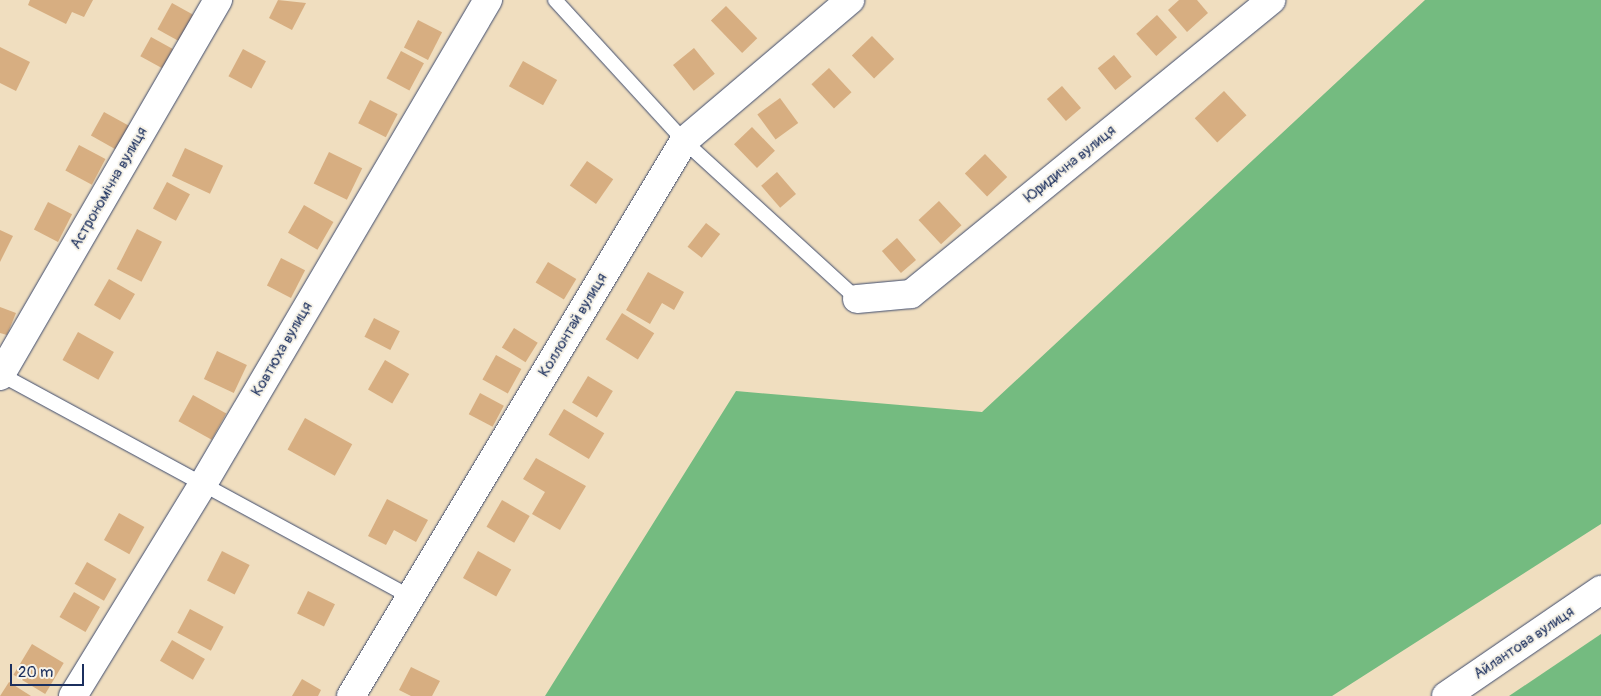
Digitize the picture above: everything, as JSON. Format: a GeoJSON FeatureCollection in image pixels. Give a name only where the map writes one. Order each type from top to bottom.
{"type":"FeatureCollection","features":[{"type":"Feature","properties":{"kind":"street","name":"Астрономічна вулиця"},"geometry":{"type":"LineString","coordinates":[[0,375],[218,0]]}},
{"type":"Feature","properties":{"kind":"street","name":"Ковтюха вулиця"},"geometry":{"type":"LineString","coordinates":[[74,696],[203,484],[488,0]]}},
{"type":"Feature","properties":{"kind":"street","name":"Коллонтай вулиця"},"geometry":{"type":"LineString","coordinates":[[351,696],[684,141],[850,0]]}},
{"type":"Feature","properties":{"kind":"street","name":"Юридична вулиця"},"geometry":{"type":"LineString","coordinates":[[857,299],[911,294],[1271,0]]}},
{"type":"Feature","properties":{"kind":"street","name":"Айлантова вулиця"},"geometry":{"type":"LineString","coordinates":[[1446,696],[1601,590]]}},
{"type":"Feature","properties":{"kind":"lane"},"geometry":{"type":"LineString","coordinates":[[555,0],[684,141],[857,299]]}},
{"type":"Feature","properties":{"kind":"lane"},"geometry":{"type":"LineString","coordinates":[[0,375],[410,597]]}},
{"type":"Feature","properties":{"kind":"green space"},"geometry":{"type":"Polygon","coordinates":[[[1425,0],[1601,0],[1601,524],[1332,696],[545,696],[736,391],[982,412],[1425,0]]]}},
{"type":"Feature","properties":{"kind":"green space"},"geometry":{"type":"Polygon","coordinates":[[[1601,634],[1601,696],[1509,696],[1601,634]]]}},
{"type":"Feature","properties":{"kind":"building"},"geometry":{"type":"Polygon","coordinates":[[[30,0],[93,0],[84,17],[72,12],[66,24],[28,5],[30,0]]]}},
{"type":"Feature","properties":{"kind":"building"},"geometry":{"type":"Polygon","coordinates":[[[278,0],[306,3],[292,30],[269,18],[278,0]]]}},
{"type":"Feature","properties":{"kind":"building"},"geometry":{"type":"Polygon","coordinates":[[[1179,0],[1197,0],[1208,13],[1187,32],[1168,10],[1179,0]]]}},
{"type":"Feature","properties":{"kind":"building"},"geometry":{"type":"Polygon","coordinates":[[[172,3],[201,19],[186,45],[157,29],[172,3]]]}},
{"type":"Feature","properties":{"kind":"building"},"geometry":{"type":"Polygon","coordinates":[[[726,6],[757,38],[742,53],[711,21],[726,6]]]}},
{"type":"Feature","properties":{"kind":"building"},"geometry":{"type":"Polygon","coordinates":[[[1157,15],[1177,37],[1156,56],[1136,34],[1157,15]]]}},
{"type":"Feature","properties":{"kind":"building"},"geometry":{"type":"Polygon","coordinates":[[[418,20],[442,32],[428,60],[404,48],[418,20]]]}},
{"type":"Feature","properties":{"kind":"building"},"geometry":{"type":"Polygon","coordinates":[[[872,36],[894,59],[874,78],[852,55],[872,36]]]}},
{"type":"Feature","properties":{"kind":"building"},"geometry":{"type":"Polygon","coordinates":[[[151,37],[173,49],[162,68],[140,56],[151,37]]]}},
{"type":"Feature","properties":{"kind":"building"},"geometry":{"type":"Polygon","coordinates":[[[0,47],[30,62],[16,91],[0,83],[0,47]]]}},
{"type":"Feature","properties":{"kind":"building"},"geometry":{"type":"Polygon","coordinates":[[[694,48],[715,74],[694,91],[673,65],[694,48]]]}},
{"type":"Feature","properties":{"kind":"building"},"geometry":{"type":"Polygon","coordinates":[[[243,49],[266,61],[251,89],[228,76],[243,49]]]}},
{"type":"Feature","properties":{"kind":"building"},"geometry":{"type":"Polygon","coordinates":[[[401,51],[424,63],[409,91],[386,78],[401,51]]]}},
{"type":"Feature","properties":{"kind":"building"},"geometry":{"type":"Polygon","coordinates":[[[1114,55],[1132,77],[1115,90],[1098,68],[1114,55]]]}},
{"type":"Feature","properties":{"kind":"building"},"geometry":{"type":"Polygon","coordinates":[[[523,61],[557,80],[543,105],[509,86],[523,61]]]}},
{"type":"Feature","properties":{"kind":"building"},"geometry":{"type":"Polygon","coordinates":[[[829,68],[852,92],[834,109],[811,84],[829,68]]]}},
{"type":"Feature","properties":{"kind":"building"},"geometry":{"type":"Polygon","coordinates":[[[1062,86],[1081,108],[1066,121],[1047,99],[1062,86]]]}},
{"type":"Feature","properties":{"kind":"building"},"geometry":{"type":"Polygon","coordinates":[[[1224,91],[1247,115],[1217,142],[1195,118],[1224,91]]]}},
{"type":"Feature","properties":{"kind":"building"},"geometry":{"type":"Polygon","coordinates":[[[780,98],[798,123],[776,140],[757,114],[780,98]]]}},
{"type":"Feature","properties":{"kind":"building"},"geometry":{"type":"Polygon","coordinates":[[[370,100],[398,114],[386,137],[358,123],[370,100]]]}},
{"type":"Feature","properties":{"kind":"building"},"geometry":{"type":"Polygon","coordinates":[[[104,112],[129,126],[116,150],[91,136],[104,112]]]}},
{"type":"Feature","properties":{"kind":"building"},"geometry":{"type":"Polygon","coordinates":[[[752,127],[775,151],[757,168],[734,144],[752,127]]]}},
{"type":"Feature","properties":{"kind":"building"},"geometry":{"type":"Polygon","coordinates":[[[79,145],[105,159],[92,185],[65,171],[79,145]]]}},
{"type":"Feature","properties":{"kind":"building"},"geometry":{"type":"Polygon","coordinates":[[[185,148],[223,166],[210,194],[172,176],[185,148]]]}},
{"type":"Feature","properties":{"kind":"building"},"geometry":{"type":"Polygon","coordinates":[[[329,152],[362,168],[347,200],[314,183],[329,152]]]}},
{"type":"Feature","properties":{"kind":"building"},"geometry":{"type":"Polygon","coordinates":[[[985,154],[1007,177],[987,196],[965,173],[985,154]]]}},
{"type":"Feature","properties":{"kind":"building"},"geometry":{"type":"Polygon","coordinates":[[[587,161],[613,179],[596,204],[570,186],[587,161]]]}},
{"type":"Feature","properties":{"kind":"building"},"geometry":{"type":"Polygon","coordinates":[[[777,172],[796,194],[780,208],[761,186],[777,172]]]}},
{"type":"Feature","properties":{"kind":"building"},"geometry":{"type":"Polygon","coordinates":[[[167,182],[190,194],[176,221],[153,208],[167,182]]]}},
{"type":"Feature","properties":{"kind":"building"},"geometry":{"type":"Polygon","coordinates":[[[939,201],[962,225],[941,244],[919,220],[939,201]]]}},
{"type":"Feature","properties":{"kind":"building"},"geometry":{"type":"Polygon","coordinates":[[[48,202],[72,214],[58,242],[34,230],[48,202]]]}},
{"type":"Feature","properties":{"kind":"building"},"geometry":{"type":"Polygon","coordinates":[[[304,205],[333,222],[317,250],[288,233],[304,205]]]}},
{"type":"Feature","properties":{"kind":"building"},"geometry":{"type":"Polygon","coordinates":[[[706,223],[720,234],[702,258],[688,247],[706,223]]]}},
{"type":"Feature","properties":{"kind":"building"},"geometry":{"type":"Polygon","coordinates":[[[137,229],[162,242],[142,282],[117,269],[137,229]]]}},
{"type":"Feature","properties":{"kind":"building"},"geometry":{"type":"Polygon","coordinates":[[[0,230],[13,236],[0,262],[0,230]]]}},
{"type":"Feature","properties":{"kind":"building"},"geometry":{"type":"Polygon","coordinates":[[[897,238],[916,260],[901,273],[882,251],[897,238]]]}},
{"type":"Feature","properties":{"kind":"building"},"geometry":{"type":"Polygon","coordinates":[[[281,258],[305,270],[291,298],[267,286],[281,258]]]}},
{"type":"Feature","properties":{"kind":"building"},"geometry":{"type":"Polygon","coordinates":[[[548,262],[576,279],[564,300],[536,283],[548,262]]]}},
{"type":"Feature","properties":{"kind":"building"},"geometry":{"type":"Polygon","coordinates":[[[648,272],[684,292],[674,310],[662,303],[650,324],[626,310],[648,272]]]}},
{"type":"Feature","properties":{"kind":"building"},"geometry":{"type":"Polygon","coordinates":[[[109,279],[135,294],[120,320],[94,305],[109,279]]]}},
{"type":"Feature","properties":{"kind":"building"},"geometry":{"type":"Polygon","coordinates":[[[0,307],[16,313],[7,335],[0,333],[0,307]]]}},
{"type":"Feature","properties":{"kind":"building"},"geometry":{"type":"Polygon","coordinates":[[[622,313],[654,333],[638,359],[606,339],[622,313]]]}},
{"type":"Feature","properties":{"kind":"building"},"geometry":{"type":"Polygon","coordinates":[[[374,318],[400,331],[390,350],[364,337],[374,318]]]}},
{"type":"Feature","properties":{"kind":"building"},"geometry":{"type":"Polygon","coordinates":[[[514,328],[538,343],[526,362],[502,348],[514,328]]]}},
{"type":"Feature","properties":{"kind":"building"},"geometry":{"type":"Polygon","coordinates":[[[78,332],[114,352],[98,380],[62,360],[78,332]]]}},
{"type":"Feature","properties":{"kind":"building"},"geometry":{"type":"Polygon","coordinates":[[[217,351],[247,365],[234,393],[204,379],[217,351]]]}},
{"type":"Feature","properties":{"kind":"building"},"geometry":{"type":"Polygon","coordinates":[[[496,355],[521,369],[508,394],[482,379],[496,355]]]}},
{"type":"Feature","properties":{"kind":"building"},"geometry":{"type":"Polygon","coordinates":[[[385,360],[409,374],[392,403],[368,389],[385,360]]]}},
{"type":"Feature","properties":{"kind":"building"},"geometry":{"type":"Polygon","coordinates":[[[588,376],[613,391],[597,418],[572,403],[588,376]]]}},
{"type":"Feature","properties":{"kind":"building"},"geometry":{"type":"Polygon","coordinates":[[[480,393],[504,406],[493,427],[469,414],[480,393]]]}},
{"type":"Feature","properties":{"kind":"building"},"geometry":{"type":"Polygon","coordinates":[[[193,395],[226,413],[212,440],[178,421],[193,395]]]}},
{"type":"Feature","properties":{"kind":"building"},"geometry":{"type":"Polygon","coordinates":[[[564,409],[604,433],[589,459],[549,435],[564,409]]]}},
{"type":"Feature","properties":{"kind":"building"},"geometry":{"type":"Polygon","coordinates":[[[305,418],[352,444],[335,476],[288,449],[305,418]]]}},
{"type":"Feature","properties":{"kind":"building"},"geometry":{"type":"Polygon","coordinates":[[[536,458],[586,486],[560,530],[532,514],[545,492],[523,479],[536,458]]]}},
{"type":"Feature","properties":{"kind":"building"},"geometry":{"type":"Polygon","coordinates":[[[387,499],[428,520],[416,542],[394,530],[386,545],[368,536],[387,499]]]}},
{"type":"Feature","properties":{"kind":"building"},"geometry":{"type":"Polygon","coordinates":[[[502,500],[530,516],[514,543],[487,527],[502,500]]]}},
{"type":"Feature","properties":{"kind":"building"},"geometry":{"type":"Polygon","coordinates":[[[119,513],[144,527],[129,554],[104,540],[119,513]]]}},
{"type":"Feature","properties":{"kind":"building"},"geometry":{"type":"Polygon","coordinates":[[[222,551],[250,565],[235,594],[207,580],[222,551]]]}},
{"type":"Feature","properties":{"kind":"building"},"geometry":{"type":"Polygon","coordinates":[[[478,551],[511,569],[496,597],[463,578],[478,551]]]}},
{"type":"Feature","properties":{"kind":"building"},"geometry":{"type":"Polygon","coordinates":[[[87,562],[116,579],[104,601],[74,584],[87,562]]]}},
{"type":"Feature","properties":{"kind":"building"},"geometry":{"type":"Polygon","coordinates":[[[308,591],[335,604],[324,627],[297,613],[308,591]]]}},
{"type":"Feature","properties":{"kind":"building"},"geometry":{"type":"Polygon","coordinates":[[[74,592],[100,607],[85,632],[60,617],[74,592]]]}},
{"type":"Feature","properties":{"kind":"building"},"geometry":{"type":"Polygon","coordinates":[[[190,609],[224,627],[211,651],[177,633],[190,609]]]}},
{"type":"Feature","properties":{"kind":"building"},"geometry":{"type":"Polygon","coordinates":[[[172,640],[205,659],[193,680],[160,661],[172,640]]]}},
{"type":"Feature","properties":{"kind":"building"},"geometry":{"type":"Polygon","coordinates":[[[32,644],[64,663],[45,694],[13,675],[32,644]]]}},
{"type":"Feature","properties":{"kind":"building"},"geometry":{"type":"Polygon","coordinates":[[[411,667],[440,681],[432,696],[411,696],[399,690],[411,667]]]}},
{"type":"Feature","properties":{"kind":"building"},"geometry":{"type":"Polygon","coordinates":[[[302,679],[321,690],[318,696],[292,696],[302,679]]]}},
{"type":"Feature","properties":{"kind":"building"},"geometry":{"type":"Polygon","coordinates":[[[9,682],[31,696],[0,696],[9,682]]]}}]}
